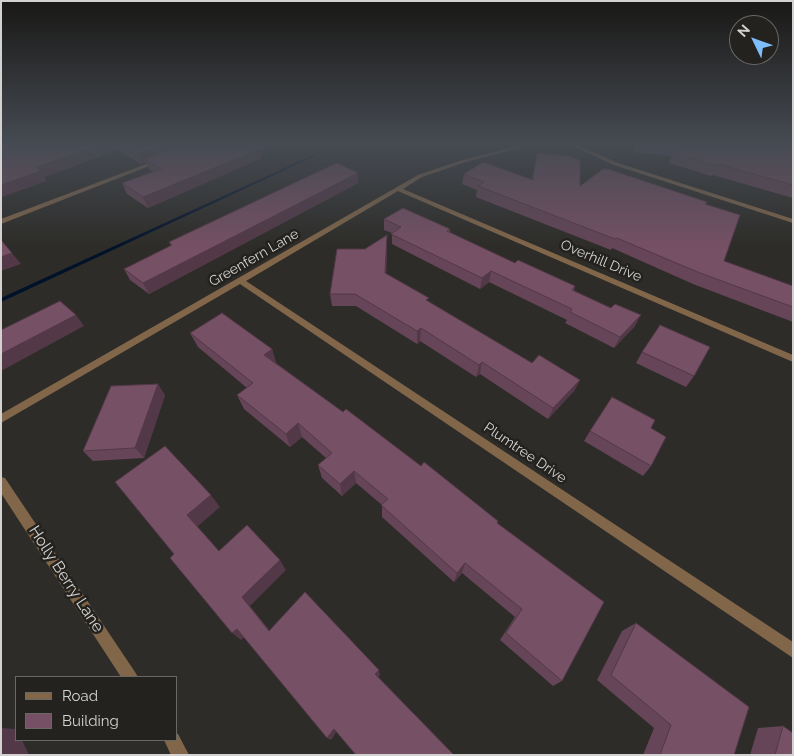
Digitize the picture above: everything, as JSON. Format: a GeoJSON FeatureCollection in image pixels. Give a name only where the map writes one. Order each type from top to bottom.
{"type":"FeatureCollection","features":[{"type":"Feature","properties":{"kind":"street"},"geometry":{"type":"LineString","coordinates":[[1,222],[112,179]]}},
{"type":"Feature","properties":{"kind":"street","name":"Greenfern Lane"},"geometry":{"type":"LineString","coordinates":[[1,419],[418,179]]}},
{"type":"Feature","properties":{"kind":"street"},"geometry":{"type":"LineString","coordinates":[[663,179],[793,221]]}},
{"type":"Feature","properties":{"kind":"street","name":"Overhill Drive"},"geometry":{"type":"LineString","coordinates":[[398,189],[793,359]]}},
{"type":"Feature","properties":{"kind":"street","name":"Plumtree Drive"},"geometry":{"type":"LineString","coordinates":[[240,280],[793,651]]}},
{"type":"Feature","properties":{"kind":"street","name":"Holly Berry Lane"},"geometry":{"type":"LineString","coordinates":[[1,482],[129,676]]}},
{"type":"Feature","properties":{"kind":"street"},"geometry":{"type":"LineString","coordinates":[[173,741],[182,755]]}},
{"type":"Feature","properties":{"kind":"building"},"geometry":{"type":"Polygon","coordinates":[[[1,179],[17,179],[1,185],[1,179]]]}},
{"type":"Feature","properties":{"kind":"building"},"geometry":{"type":"Polygon","coordinates":[[[132,179],[186,179],[143,197],[122,183],[132,179]]]}},
{"type":"Feature","properties":{"kind":"building"},"geometry":{"type":"Polygon","coordinates":[[[302,179],[346,179],[143,283],[124,269],[172,245],[169,242],[302,179]]]}},
{"type":"Feature","properties":{"kind":"building"},"geometry":{"type":"Polygon","coordinates":[[[477,179],[580,179],[580,186],[589,179],[639,179],[740,215],[724,261],[793,286],[793,307],[700,273],[617,238],[615,239],[478,186],[484,182],[477,179]]]}},
{"type":"Feature","properties":{"kind":"building"},"geometry":{"type":"Polygon","coordinates":[[[773,179],[793,179],[793,185],[773,179]]]}},
{"type":"Feature","properties":{"kind":"building"},"geometry":{"type":"Polygon","coordinates":[[[403,208],[450,229],[447,231],[515,263],[518,260],[575,286],[572,290],[611,308],[615,304],[641,315],[620,337],[570,312],[572,309],[491,271],[482,278],[391,234],[401,227],[384,219],[403,208]]]}},
{"type":"Feature","properties":{"kind":"building"},"geometry":{"type":"Polygon","coordinates":[[[387,235],[385,273],[429,298],[426,300],[532,363],[539,355],[580,380],[553,408],[482,362],[479,365],[421,328],[417,331],[355,294],[330,294],[337,249],[365,249],[387,235]]]}},
{"type":"Feature","properties":{"kind":"building"},"geometry":{"type":"Polygon","coordinates":[[[1,240],[12,253],[1,257],[1,240]]]}},
{"type":"Feature","properties":{"kind":"building"},"geometry":{"type":"Polygon","coordinates":[[[60,301],[76,315],[1,354],[1,330],[60,301]]]}},
{"type":"Feature","properties":{"kind":"building"},"geometry":{"type":"Polygon","coordinates":[[[222,313],[272,349],[264,355],[343,412],[346,409],[421,466],[424,462],[498,521],[497,523],[604,602],[562,681],[506,633],[522,609],[465,563],[457,573],[381,505],[388,499],[354,471],[340,484],[318,465],[332,453],[298,423],[286,434],[237,395],[253,383],[190,333],[222,313]]]}},
{"type":"Feature","properties":{"kind":"building"},"geometry":{"type":"Polygon","coordinates":[[[660,325],[710,347],[694,376],[642,352],[660,325]]]}},
{"type":"Feature","properties":{"kind":"building"},"geometry":{"type":"Polygon","coordinates":[[[158,384],[135,448],[83,451],[111,386],[158,384]]]}},
{"type":"Feature","properties":{"kind":"building"},"geometry":{"type":"Polygon","coordinates":[[[612,397],[655,420],[651,428],[666,437],[651,466],[590,431],[612,397]]]}},
{"type":"Feature","properties":{"kind":"building"},"geometry":{"type":"Polygon","coordinates":[[[165,446],[211,495],[187,515],[219,551],[247,525],[280,560],[242,597],[269,631],[305,592],[379,670],[375,674],[454,755],[356,755],[334,729],[327,738],[237,629],[232,633],[170,558],[174,554],[115,482],[165,446]]]}},
{"type":"Feature","properties":{"kind":"building"},"geometry":{"type":"Polygon","coordinates":[[[636,623],[749,707],[734,755],[660,755],[671,725],[611,675],[636,623]]]}},
{"type":"Feature","properties":{"kind":"building"},"geometry":{"type":"Polygon","coordinates":[[[783,726],[793,733],[793,755],[775,755],[783,726]]]}},
{"type":"Feature","properties":{"kind":"waterway"},"geometry":{"type":"LineString","coordinates":[[1,300],[263,179]]}}]}
